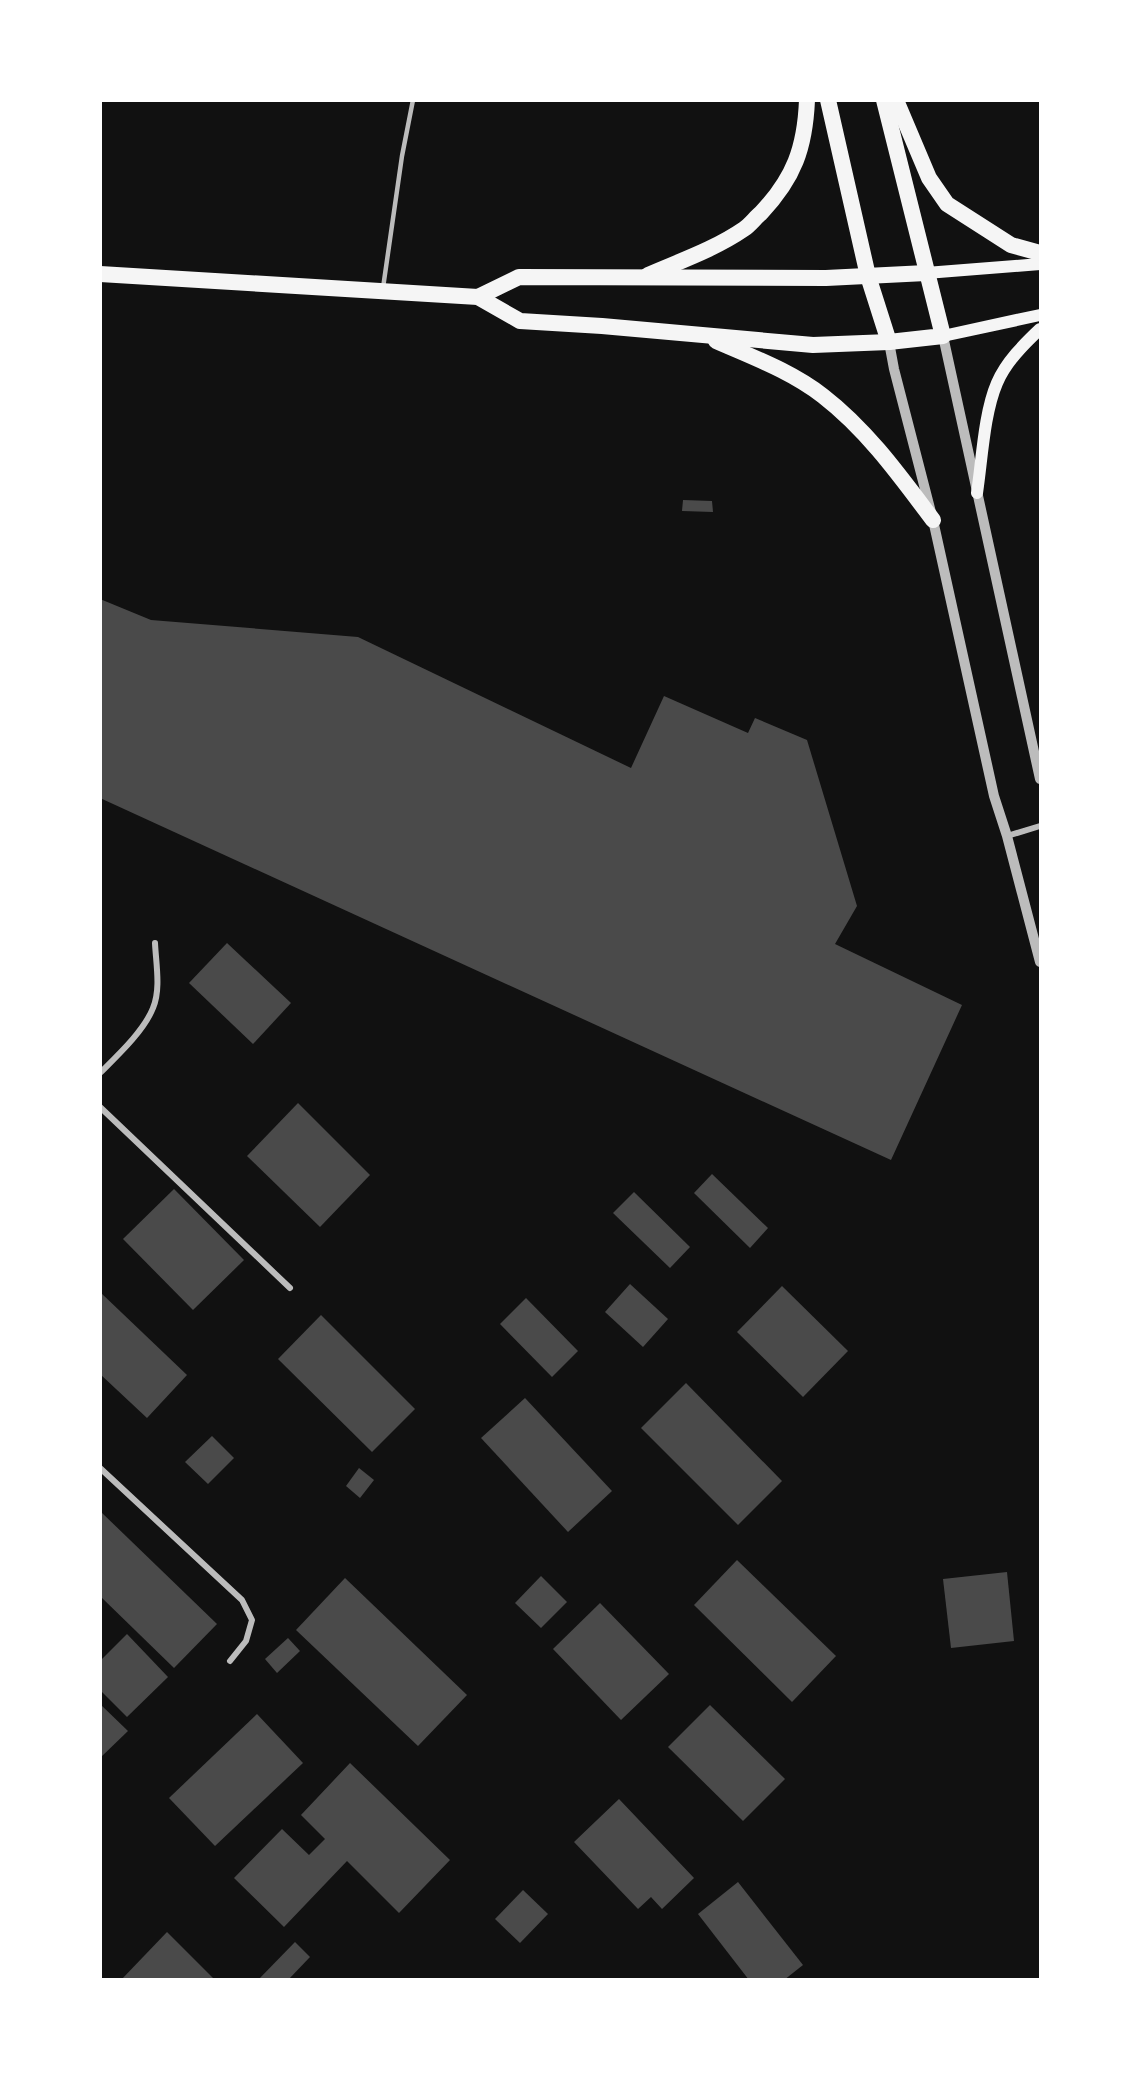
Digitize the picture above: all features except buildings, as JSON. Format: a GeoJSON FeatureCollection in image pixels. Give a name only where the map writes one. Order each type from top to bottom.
{"type":"FeatureCollection","features":[{"type":"Feature","properties":{"kind":"highway"},"geometry":{"type":"LineString","coordinates":[[641,277],[702,252],[745,229],[775,198],[796,163],[806,126],[807,100]]}},
{"type":"Feature","properties":{"kind":"highway"},"geometry":{"type":"LineString","coordinates":[[828,100],[868,276],[889,342]]}},
{"type":"Feature","properties":{"kind":"highway"},"geometry":{"type":"LineString","coordinates":[[100,274],[478,297],[520,321],[813,345],[889,342],[943,336],[884,100]]}},
{"type":"Feature","properties":{"kind":"highway"},"geometry":{"type":"LineString","coordinates":[[896,100],[929,178],[947,204],[1011,244],[1041,253]]}},
{"type":"Feature","properties":{"kind":"highway"},"geometry":{"type":"LineString","coordinates":[[478,297],[519,277],[751,279],[926,273]]}},
{"type":"Feature","properties":{"kind":"highway"},"geometry":{"type":"LineString","coordinates":[[706,336],[784,372],[823,396],[868,438],[933,520]]}},
{"type":"Feature","properties":{"kind":"main road"},"geometry":{"type":"LineString","coordinates":[[926,273],[1041,264]]}},
{"type":"Feature","properties":{"kind":"main road"},"geometry":{"type":"LineString","coordinates":[[943,336],[1041,315]]}},
{"type":"Feature","properties":{"kind":"main road"},"geometry":{"type":"LineString","coordinates":[[977,493],[988,419],[997,383],[1014,356],[1041,329]]}},
{"type":"Feature","properties":{"kind":"street"},"geometry":{"type":"LineString","coordinates":[[943,336],[1041,779]]}},
{"type":"Feature","properties":{"kind":"street"},"geometry":{"type":"LineString","coordinates":[[889,342],[933,520],[994,796],[1041,962]]}},
{"type":"Feature","properties":{"kind":"street"},"geometry":{"type":"LineString","coordinates":[[1007,836],[1041,826]]}},
{"type":"Feature","properties":{"kind":"street"},"geometry":{"type":"LineString","coordinates":[[100,1073],[134,1039],[153,1008],[157,979],[155,944]]}},
{"type":"Feature","properties":{"kind":"street"},"geometry":{"type":"LineString","coordinates":[[100,1107],[290,1288]]}},
{"type":"Feature","properties":{"kind":"street"},"geometry":{"type":"LineString","coordinates":[[100,1468],[242,1600],[252,1620],[246,1641],[230,1661]]}},
{"type":"Feature","properties":{"kind":"lane"},"geometry":{"type":"LineString","coordinates":[[382,291],[402,156],[413,100]]}}]}
